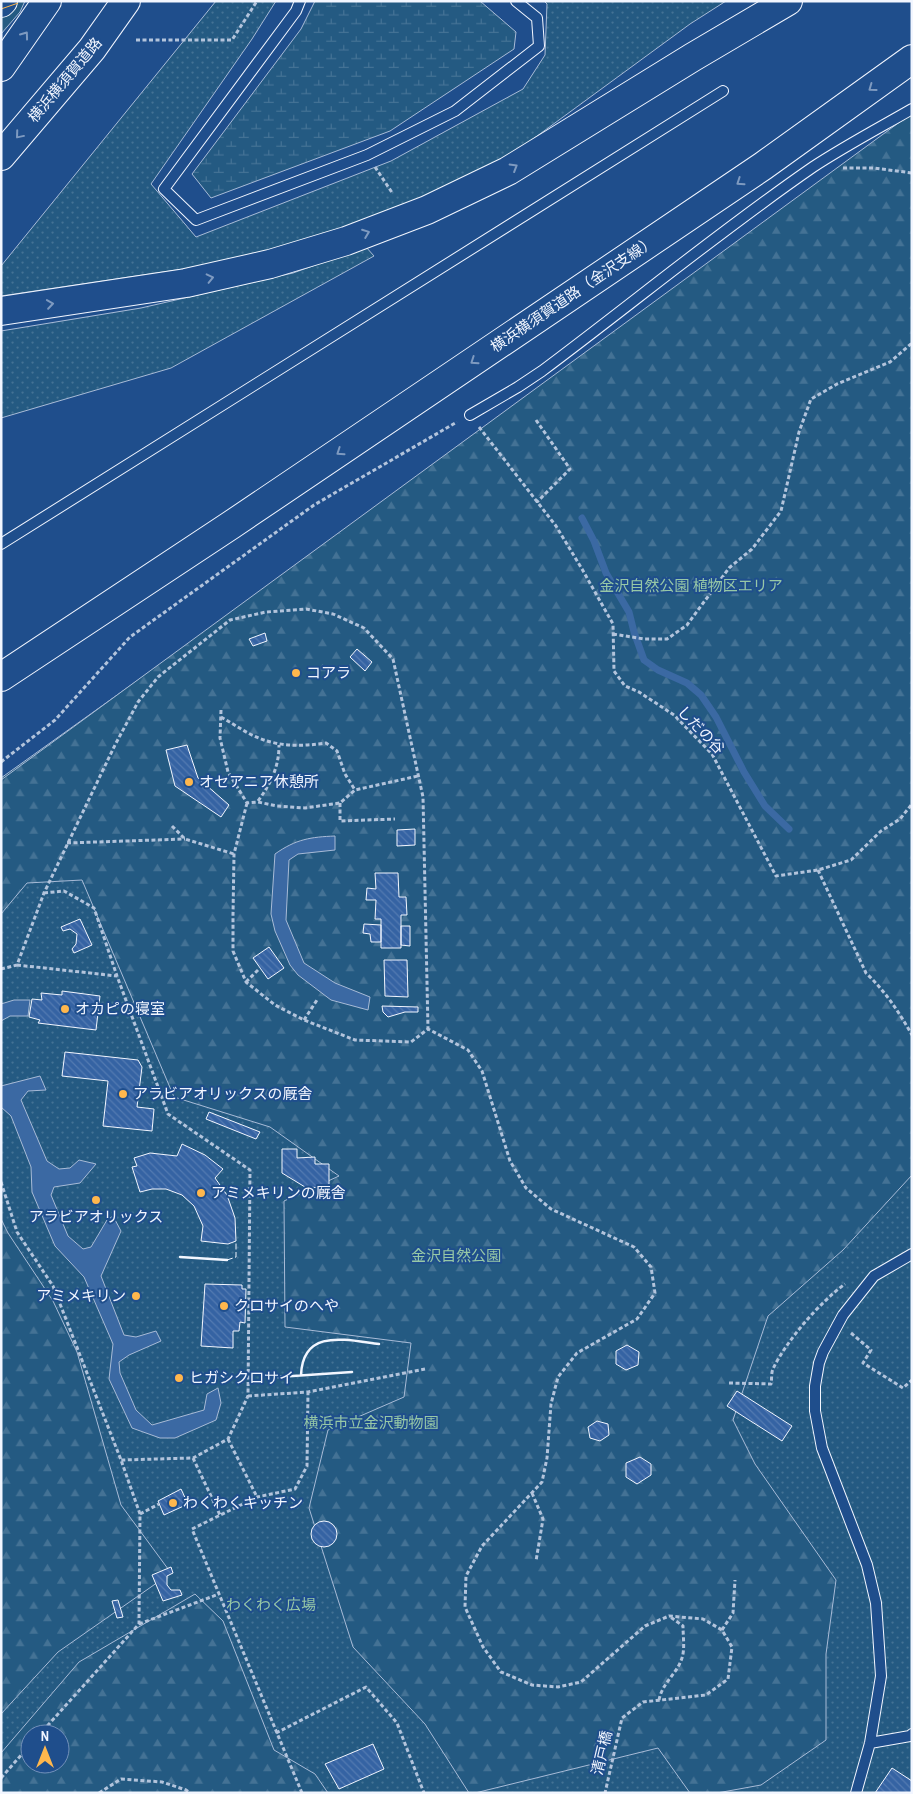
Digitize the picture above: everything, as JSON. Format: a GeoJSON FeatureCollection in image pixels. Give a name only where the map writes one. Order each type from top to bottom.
{"type":"FeatureCollection","features":[{"type":"Feature","properties":{"kind":"highway"},"geometry":{"type":"LineString","coordinates":[[1,67],[47,1]]}},
{"type":"Feature","properties":{"kind":"highway","name":"横浜横須賀道路"},"geometry":{"type":"LineString","coordinates":[[1,156],[92,49],[126,1]]}},
{"type":"Feature","properties":{"kind":"highway"},"geometry":{"type":"LineString","coordinates":[[1,311],[186,283],[270,264],[346,241],[427,210],[508,171],[692,57],[788,1]]}},
{"type":"Feature","properties":{"kind":"highway","name":"横浜横須賀道路（金沢支線）"},"geometry":{"type":"LineString","coordinates":[[231,525],[763,166],[912,60]]}},
{"type":"Feature","properties":{"kind":"highway"},"geometry":{"type":"LineString","coordinates":[[1,677],[231,525]]}},
{"type":"Feature","properties":{"kind":"highway"},"geometry":{"type":"LineString","coordinates":[[1,697],[231,525]]}},
{"type":"Feature","properties":{"kind":"lane"},"geometry":{"type":"LineString","coordinates":[[300,1],[290,19],[164,189],[196,220],[367,155],[455,111],[539,46],[537,18],[516,1]]}},
{"type":"Feature","properties":{"kind":"lane"},"geometry":{"type":"LineString","coordinates":[[1,544],[723,92]]}},
{"type":"Feature","properties":{"kind":"lane"},"geometry":{"type":"LineString","coordinates":[[470,415],[542,371],[814,167],[912,109]]}},
{"type":"Feature","properties":{"kind":"lane"},"geometry":{"type":"LineString","coordinates":[[856,1793],[870,1743],[881,1676],[876,1603],[867,1565],[822,1448],[814,1412],[814,1386],[819,1363],[839,1322],[874,1276],[912,1254]]}},
{"type":"Feature","properties":{"kind":"lane"},"geometry":{"type":"LineString","coordinates":[[870,1743],[910,1736],[912,1734]]}},
{"type":"Feature","properties":{"kind":"path"},"geometry":{"type":"LineString","coordinates":[[136,40],[232,40],[257,1]]}},
{"type":"Feature","properties":{"kind":"path"},"geometry":{"type":"LineString","coordinates":[[367,155],[393,194]]}},
{"type":"Feature","properties":{"kind":"path"},"geometry":{"type":"LineString","coordinates":[[814,167],[874,168],[912,174]]}},
{"type":"Feature","properties":{"kind":"path"},"geometry":{"type":"LineString","coordinates":[[612,634],[644,639],[667,639],[687,624],[729,568],[752,549],[781,511],[799,432],[811,399],[837,384],[890,362],[912,343]]}},
{"type":"Feature","properties":{"kind":"path"},"geometry":{"type":"LineString","coordinates":[[1,762],[55,720],[130,638],[314,506],[470,415]]}},
{"type":"Feature","properties":{"kind":"path","name":"しだの谷"},"geometry":{"type":"LineString","coordinates":[[470,415],[556,526],[582,569],[612,624],[614,672],[625,686],[639,692],[674,716],[712,754],[776,876],[818,870]]}},
{"type":"Feature","properties":{"kind":"path"},"geometry":{"type":"LineString","coordinates":[[536,420],[570,468],[537,502]]}},
{"type":"Feature","properties":{"kind":"path"},"geometry":{"type":"LineString","coordinates":[[17,965],[44,893],[115,745],[138,702],[158,677],[230,620],[266,612],[306,609],[333,614],[364,628],[393,659],[423,797],[428,1029]]}},
{"type":"Feature","properties":{"kind":"path"},"geometry":{"type":"LineString","coordinates":[[221,710],[220,738],[228,772],[247,803],[234,854],[233,950],[246,982],[275,1005],[304,1020],[356,1040],[411,1042],[428,1029]]}},
{"type":"Feature","properties":{"kind":"path"},"geometry":{"type":"LineString","coordinates":[[221,717],[248,733],[279,745],[302,746],[326,743],[337,751],[344,774],[354,790]]}},
{"type":"Feature","properties":{"kind":"path"},"geometry":{"type":"LineString","coordinates":[[258,802],[275,773],[279,759],[279,745]]}},
{"type":"Feature","properties":{"kind":"path"},"geometry":{"type":"LineString","coordinates":[[247,803],[258,802],[277,806],[306,808],[340,803],[354,790],[418,776]]}},
{"type":"Feature","properties":{"kind":"path"},"geometry":{"type":"LineString","coordinates":[[340,803],[340,821],[395,819]]}},
{"type":"Feature","properties":{"kind":"path"},"geometry":{"type":"LineString","coordinates":[[912,804],[900,819],[881,831],[851,860],[818,870],[866,973],[897,1008],[912,1035]]}},
{"type":"Feature","properties":{"kind":"path"},"geometry":{"type":"LineString","coordinates":[[172,826],[185,839]]}},
{"type":"Feature","properties":{"kind":"path"},"geometry":{"type":"LineString","coordinates":[[68,843],[185,839],[234,854]]}},
{"type":"Feature","properties":{"kind":"path"},"geometry":{"type":"LineString","coordinates":[[44,893],[64,891],[94,908],[168,1114],[250,1170],[248,1396],[228,1439],[193,1458],[121,1460]]}},
{"type":"Feature","properties":{"kind":"path"},"geometry":{"type":"LineString","coordinates":[[1,969],[17,965],[117,976]]}},
{"type":"Feature","properties":{"kind":"path"},"geometry":{"type":"LineString","coordinates":[[246,982],[260,968]]}},
{"type":"Feature","properties":{"kind":"path"},"geometry":{"type":"LineString","coordinates":[[304,1020],[317,1000]]}},
{"type":"Feature","properties":{"kind":"path"},"geometry":{"type":"LineString","coordinates":[[428,1029],[468,1050],[482,1071],[510,1161],[526,1188],[551,1209],[634,1247],[651,1267],[655,1293],[637,1319],[577,1353],[558,1377],[551,1404],[548,1458],[542,1482],[482,1546],[466,1576],[465,1607],[483,1647],[501,1672],[532,1685],[558,1687],[581,1682],[645,1626],[669,1616],[702,1619],[722,1630],[732,1647],[728,1679],[706,1695],[659,1700],[661,1690],[672,1676],[682,1657],[682,1626],[669,1616]]}},
{"type":"Feature","properties":{"kind":"path"},"geometry":{"type":"LineString","coordinates":[[1,1182],[17,1232],[53,1286],[140,1514],[139,1624]]}},
{"type":"Feature","properties":{"kind":"path"},"geometry":{"type":"LineString","coordinates":[[839,1322],[871,1350],[863,1363],[903,1388],[912,1380]]}},
{"type":"Feature","properties":{"kind":"path"},"geometry":{"type":"LineString","coordinates":[[248,1396],[308,1392],[425,1369]]}},
{"type":"Feature","properties":{"kind":"path"},"geometry":{"type":"LineString","coordinates":[[730,1383],[771,1384]]}},
{"type":"Feature","properties":{"kind":"path"},"geometry":{"type":"LineString","coordinates":[[302,1793],[192,1529],[257,1497],[295,1489],[307,1466],[308,1392]]}},
{"type":"Feature","properties":{"kind":"path"},"geometry":{"type":"LineString","coordinates":[[228,1439],[257,1497]]}},
{"type":"Feature","properties":{"kind":"path"},"geometry":{"type":"LineString","coordinates":[[193,1458],[220,1515]]}},
{"type":"Feature","properties":{"kind":"path"},"geometry":{"type":"LineString","coordinates":[[532,1493],[543,1519],[536,1561]]}},
{"type":"Feature","properties":{"kind":"path"},"geometry":{"type":"LineString","coordinates":[[140,1514],[159,1504]]}},
{"type":"Feature","properties":{"kind":"path"},"geometry":{"type":"LineString","coordinates":[[722,1630],[733,1613],[735,1580]]}},
{"type":"Feature","properties":{"kind":"path"},"geometry":{"type":"LineString","coordinates":[[49,1724],[139,1624],[220,1594]]}},
{"type":"Feature","properties":{"kind":"path"},"geometry":{"type":"LineString","coordinates":[[276,1733],[366,1687],[397,1723],[424,1793]]}},
{"type":"Feature","properties":{"kind":"path","name":"清戸橋"},"geometry":{"type":"LineString","coordinates":[[604,1793],[622,1718],[642,1702],[659,1700]]}},
{"type":"Feature","properties":{"kind":"path"},"geometry":{"type":"LineString","coordinates":[[1,1778],[20,1756]]}},
{"type":"Feature","properties":{"kind":"path"},"geometry":{"type":"LineString","coordinates":[[99,1793],[121,1779],[162,1782],[190,1793]]}},
{"type":"Feature","properties":{"kind":"green space"},"geometry":{"type":"Polygon","coordinates":[[[1,1],[25,1],[20,12],[1,34],[1,1]]]}},
{"type":"Feature","properties":{"kind":"green space"},"geometry":{"type":"Polygon","coordinates":[[[216,1],[276,1],[252,39],[151,184],[196,237],[391,161],[523,89],[545,55],[547,4],[544,1],[726,1],[690,24],[488,172],[393,213],[230,262],[1,296],[1,266],[216,1]]]}},
{"type":"Feature","properties":{"kind":"green space"},"geometry":{"type":"Polygon","coordinates":[[[315,1],[480,1],[516,32],[514,49],[390,131],[211,198],[192,174],[301,29],[315,1]]]}},
{"type":"Feature","properties":{"kind":"green space","name":"金沢自然公園"},"geometry":{"type":"Polygon","coordinates":[[[912,113],[912,1175],[843,1250],[768,1316],[733,1420],[755,1464],[836,1580],[826,1654],[826,1740],[761,1785],[717,1793],[690,1793],[658,1748],[469,1793],[425,1724],[353,1647],[309,1508],[328,1430],[404,1397],[411,1343],[285,1327],[284,1201],[339,1176],[270,1127],[174,1097],[82,880],[27,883],[1,914],[1,780],[912,113]]]}},
{"type":"Feature","properties":{"kind":"green space","name":"金沢自然公園"},"geometry":{"type":"Polygon","coordinates":[[[912,127],[912,1793],[1,1793],[1,778],[912,127]]]}},
{"type":"Feature","properties":{"kind":"green space"},"geometry":{"type":"Polygon","coordinates":[[[366,247],[374,256],[171,368],[1,418],[1,331],[141,308],[293,273],[366,247]]]}},
{"type":"Feature","properties":{"kind":"green space"},"geometry":{"type":"Polygon","coordinates":[[[1,1219],[8,1233],[53,1301],[77,1352],[121,1505],[171,1573],[58,1652],[1,1714],[1,1219]]]}},
{"type":"Feature","properties":{"kind":"green space"},"geometry":{"type":"Polygon","coordinates":[[[195,1594],[223,1621],[274,1750],[315,1774],[328,1793],[1,1793],[1,1753],[20,1731],[20,1774],[70,1774],[70,1724],[26,1724],[79,1662],[195,1594]]]}},
{"type":"Feature","properties":{"kind":"shaded area"},"geometry":{"type":"Polygon","coordinates":[[[335,836],[335,850],[298,854],[289,860],[286,920],[304,963],[335,983],[370,997],[368,1010],[331,1000],[298,975],[290,965],[275,931],[271,914],[275,854],[290,845],[304,840],[335,836]]]}},
{"type":"Feature","properties":{"kind":"shaded area"},"geometry":{"type":"Polygon","coordinates":[[[14,1000],[30,1000],[28,1016],[10,1016],[1,1021],[1,1004],[14,1000]]]}},
{"type":"Feature","properties":{"kind":"shaded area"},"geometry":{"type":"Polygon","coordinates":[[[40,1076],[46,1090],[28,1091],[21,1100],[47,1161],[59,1169],[70,1168],[79,1160],[96,1164],[80,1183],[54,1187],[51,1195],[68,1236],[83,1249],[91,1247],[107,1220],[113,1216],[121,1231],[101,1276],[124,1335],[136,1337],[156,1331],[161,1341],[129,1355],[119,1362],[120,1373],[136,1410],[152,1425],[204,1410],[207,1394],[218,1388],[221,1403],[216,1420],[175,1438],[160,1438],[132,1428],[109,1379],[113,1344],[84,1277],[55,1246],[32,1192],[31,1167],[11,1116],[1,1107],[1,1086],[40,1076]]]}},
{"type":"Feature","properties":{"kind":"building"},"geometry":{"type":"Polygon","coordinates":[[[265,633],[267,641],[253,646],[249,639],[265,633]]]}},
{"type":"Feature","properties":{"kind":"building"},"geometry":{"type":"Polygon","coordinates":[[[357,649],[372,662],[365,671],[350,657],[357,649]]]}},
{"type":"Feature","properties":{"kind":"building","name":"オセアニア休憩所"},"geometry":{"type":"Polygon","coordinates":[[[187,745],[198,778],[229,805],[221,817],[175,786],[166,750],[187,745]]]}},
{"type":"Feature","properties":{"kind":"building"},"geometry":{"type":"Polygon","coordinates":[[[415,829],[415,845],[397,846],[397,830],[415,829]]]}},
{"type":"Feature","properties":{"kind":"building"},"geometry":{"type":"Polygon","coordinates":[[[375,873],[398,873],[399,897],[406,897],[407,915],[401,915],[401,948],[381,948],[381,919],[375,919],[376,900],[366,900],[367,888],[376,889],[375,873]]]}},
{"type":"Feature","properties":{"kind":"building"},"geometry":{"type":"Polygon","coordinates":[[[80,919],[92,945],[74,953],[72,949],[76,944],[77,934],[70,929],[63,931],[61,927],[80,919]]]}},
{"type":"Feature","properties":{"kind":"building"},"geometry":{"type":"Polygon","coordinates":[[[364,924],[381,925],[381,942],[371,942],[370,934],[363,933],[364,924]]]}},
{"type":"Feature","properties":{"kind":"building"},"geometry":{"type":"Polygon","coordinates":[[[401,926],[410,926],[410,946],[401,945],[401,926]]]}},
{"type":"Feature","properties":{"kind":"building"},"geometry":{"type":"Polygon","coordinates":[[[269,947],[284,968],[268,979],[253,958],[269,947]]]}},
{"type":"Feature","properties":{"kind":"building"},"geometry":{"type":"Polygon","coordinates":[[[384,960],[407,960],[408,997],[385,996],[384,960]]]}},
{"type":"Feature","properties":{"kind":"building","name":"オカピの寝室"},"geometry":{"type":"Polygon","coordinates":[[[62,991],[100,996],[96,1030],[38,1023],[40,1020],[29,1017],[32,999],[42,1000],[41,993],[62,995],[62,991]]]}},
{"type":"Feature","properties":{"kind":"building"},"geometry":{"type":"Polygon","coordinates":[[[382,1006],[418,1007],[418,1012],[405,1012],[388,1017],[383,1012],[382,1006]]]}},
{"type":"Feature","properties":{"kind":"building","name":"アラビアオリックスの厩舎"},"geometry":{"type":"Polygon","coordinates":[[[65,1052],[138,1060],[142,1067],[137,1107],[154,1109],[152,1131],[103,1126],[108,1081],[62,1076],[65,1052]]]}},
{"type":"Feature","properties":{"kind":"building"},"geometry":{"type":"Polygon","coordinates":[[[209,1112],[260,1132],[256,1139],[206,1119],[209,1112]]]}},
{"type":"Feature","properties":{"kind":"building","name":"アミメキリンの厩舎"},"geometry":{"type":"Polygon","coordinates":[[[182,1144],[205,1155],[223,1169],[215,1178],[227,1195],[235,1218],[236,1241],[228,1244],[201,1241],[203,1226],[194,1206],[182,1195],[166,1189],[152,1189],[140,1192],[132,1167],[137,1166],[134,1158],[150,1153],[177,1156],[182,1144]]]}},
{"type":"Feature","properties":{"kind":"building"},"geometry":{"type":"Polygon","coordinates":[[[282,1149],[297,1149],[297,1158],[315,1157],[315,1164],[329,1164],[329,1188],[305,1187],[282,1173],[282,1149]]]}},
{"type":"Feature","properties":{"kind":"building","name":"クロサイのへや"},"geometry":{"type":"Polygon","coordinates":[[[205,1284],[242,1285],[242,1289],[246,1289],[245,1323],[240,1322],[239,1331],[233,1331],[233,1348],[201,1346],[205,1284]]]}},
{"type":"Feature","properties":{"kind":"building"},"geometry":{"type":"Polygon","coordinates":[[[627,1345],[639,1352],[638,1365],[626,1370],[616,1364],[616,1351],[627,1345]]]}},
{"type":"Feature","properties":{"kind":"building"},"geometry":{"type":"Polygon","coordinates":[[[737,1391],[792,1426],[782,1441],[727,1406],[737,1391]]]}},
{"type":"Feature","properties":{"kind":"building"},"geometry":{"type":"Polygon","coordinates":[[[597,1421],[608,1424],[609,1435],[600,1441],[590,1438],[588,1427],[597,1421]]]}},
{"type":"Feature","properties":{"kind":"building"},"geometry":{"type":"Polygon","coordinates":[[[640,1457],[651,1464],[651,1475],[637,1484],[626,1477],[626,1463],[640,1457]]]}},
{"type":"Feature","properties":{"kind":"building","name":"わくわくキッチン"},"geometry":{"type":"Polygon","coordinates":[[[181,1489],[188,1504],[164,1515],[158,1501],[181,1489]]]}},
{"type":"Feature","properties":{"kind":"building"},"geometry":{"type":"Polygon","coordinates":[[[324,1521],[333,1525],[337,1534],[333,1543],[324,1547],[315,1543],[311,1534],[315,1525],[324,1521]]]}},
{"type":"Feature","properties":{"kind":"building"},"geometry":{"type":"Polygon","coordinates":[[[171,1567],[173,1573],[167,1576],[167,1585],[171,1590],[180,1590],[182,1595],[163,1601],[152,1575],[171,1567]]]}},
{"type":"Feature","properties":{"kind":"building"},"geometry":{"type":"Polygon","coordinates":[[[118,1600],[123,1617],[117,1618],[112,1601],[118,1600]]]}},
{"type":"Feature","properties":{"kind":"building"},"geometry":{"type":"Polygon","coordinates":[[[373,1744],[384,1769],[339,1789],[325,1764],[373,1744]]]}},
{"type":"Feature","properties":{"kind":"building"},"geometry":{"type":"Polygon","coordinates":[[[892,1768],[912,1781],[912,1793],[875,1793],[892,1768]]]}},
{"type":"Feature","properties":{"kind":"waterway"},"geometry":{"type":"LineString","coordinates":[[582,518],[594,541],[606,573],[629,612],[644,660],[658,670],[687,683],[701,695],[716,717],[744,772],[765,806],[789,829]]}},
{"type":"Feature","properties":{"kind":"fence"},"geometry":{"type":"LineString","coordinates":[[227,1260],[236,1257],[236,1241]]}},
{"type":"Feature","properties":{"kind":"wall"},"geometry":{"type":"LineString","coordinates":[[180,1257],[227,1260]]}},
{"type":"Feature","properties":{"kind":"wall"},"geometry":{"type":"LineString","coordinates":[[301,1375],[304,1360],[309,1350],[318,1343],[328,1340],[340,1340],[379,1344]]}},
{"type":"Feature","properties":{"kind":"wall"},"geometry":{"type":"LineString","coordinates":[[278,1377],[352,1372]]}},
{"type":"Feature","properties":{"kind":"power"},"geometry":{"type":"LineString","coordinates":[[1,9],[24,1]]}},
{"type":"Feature","properties":{"kind":"place","name":"コアラ"},"geometry":{"type":"Point","coordinates":[296,673]}},
{"type":"Feature","properties":{"kind":"place","name":"オセアニア休憩所"},"geometry":{"type":"Point","coordinates":[189,782]}},
{"type":"Feature","properties":{"kind":"place","name":"オカピの寝室"},"geometry":{"type":"Point","coordinates":[65,1009]}},
{"type":"Feature","properties":{"kind":"place","name":"アラビアオリックスの厩舎"},"geometry":{"type":"Point","coordinates":[123,1094]}},
{"type":"Feature","properties":{"kind":"place","name":"アミメキリンの厩舎"},"geometry":{"type":"Point","coordinates":[201,1193]}},
{"type":"Feature","properties":{"kind":"place","name":"アラビアオリックス"},"geometry":{"type":"Point","coordinates":[96,1200]}},
{"type":"Feature","properties":{"kind":"place","name":"アミメキリン"},"geometry":{"type":"Point","coordinates":[136,1296]}},
{"type":"Feature","properties":{"kind":"place","name":"クロサイのへや"},"geometry":{"type":"Point","coordinates":[224,1306]}},
{"type":"Feature","properties":{"kind":"place","name":"ヒガシクロサイ"},"geometry":{"type":"Point","coordinates":[179,1378]}},
{"type":"Feature","properties":{"kind":"place","name":"わくわくキッチン"},"geometry":{"type":"Point","coordinates":[173,1503]}},
{"type":"Feature","properties":{"kind":"park label","name":"金沢自然公園 植物区エリア"},"geometry":{"type":"Point","coordinates":[691,586]}},
{"type":"Feature","properties":{"kind":"park label","name":"横浜市立金沢動物園"},"geometry":{"type":"Point","coordinates":[371,1423]}},
{"type":"Feature","properties":{"kind":"park label","name":"わくわく広場"},"geometry":{"type":"Point","coordinates":[271,1605]}}]}
